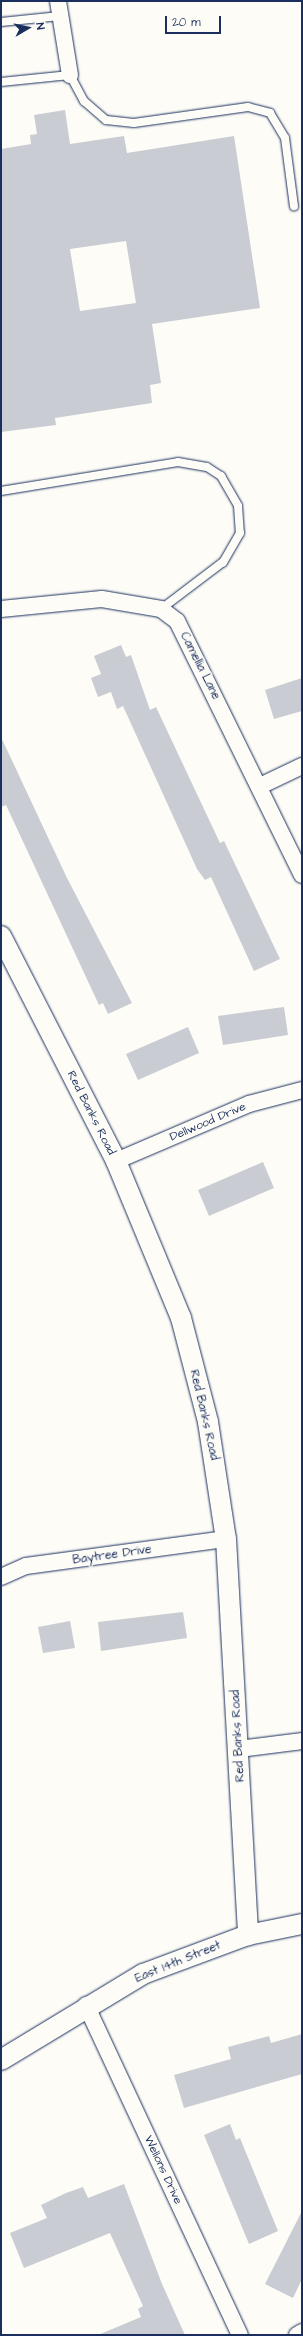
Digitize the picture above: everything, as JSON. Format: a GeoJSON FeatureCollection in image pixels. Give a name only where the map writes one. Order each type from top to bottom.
{"type":"FeatureCollection","features":[{"type":"Feature","properties":{"kind":"street"},"geometry":{"type":"LineString","coordinates":[[59,8],[70,75]]}},
{"type":"Feature","properties":{"kind":"street","name":"Camellia Lane"},"geometry":{"type":"LineString","coordinates":[[1,609],[102,599],[161,609],[177,621],[260,786],[302,875]]}},
{"type":"Feature","properties":{"kind":"street"},"geometry":{"type":"LineString","coordinates":[[260,786],[302,766]]}},
{"type":"Feature","properties":{"kind":"street","name":"Red Banks Road"},"geometry":{"type":"LineString","coordinates":[[1,936],[116,1161],[181,1318],[208,1422],[226,1540],[239,1749],[248,1934]]}},
{"type":"Feature","properties":{"kind":"street","name":"Dellwood Drive"},"geometry":{"type":"LineString","coordinates":[[116,1161],[249,1104],[302,1090]]}},
{"type":"Feature","properties":{"kind":"street","name":"Baytree Drive"},"geometry":{"type":"LineString","coordinates":[[1,1577],[26,1566],[226,1540]]}},
{"type":"Feature","properties":{"kind":"street"},"geometry":{"type":"LineString","coordinates":[[239,1749],[302,1741]]}},
{"type":"Feature","properties":{"kind":"street","name":"East 14th Street"},"geometry":{"type":"LineString","coordinates":[[1,2060],[86,2005],[143,1974],[248,1934],[302,1924]]}},
{"type":"Feature","properties":{"kind":"street","name":"Wellons Drive"},"geometry":{"type":"LineString","coordinates":[[86,2005],[240,2335]]}},
{"type":"Feature","properties":{"kind":"street"},"geometry":{"type":"LineString","coordinates":[[297,2335],[302,2332]]}},
{"type":"Feature","properties":{"kind":"lane"},"geometry":{"type":"LineString","coordinates":[[1,22],[59,8]]}},
{"type":"Feature","properties":{"kind":"lane"},"geometry":{"type":"LineString","coordinates":[[1,82],[70,75],[84,101],[106,120],[134,123],[248,107],[270,113],[285,138],[294,206]]}},
{"type":"Feature","properties":{"kind":"lane"},"geometry":{"type":"LineString","coordinates":[[1,491],[178,462],[207,467],[221,476],[238,506],[240,533],[223,562],[161,609]]}},
{"type":"Feature","properties":{"kind":"building"},"geometry":{"type":"Polygon","coordinates":[[[65,110],[70,144],[124,136],[127,153],[234,136],[260,308],[152,324],[161,383],[150,385],[152,403],[55,418],[56,425],[1,432],[1,149],[31,144],[30,135],[37,134],[34,115],[65,110]],[[126,241],[70,249],[80,311],[136,303],[126,241]]]}},
{"type":"Feature","properties":{"kind":"building"},"geometry":{"type":"Polygon","coordinates":[[[121,645],[126,657],[131,655],[150,710],[156,707],[220,843],[224,841],[280,959],[254,971],[211,877],[205,880],[197,869],[123,706],[117,709],[111,692],[98,697],[91,678],[101,674],[94,656],[121,645]]]}},
{"type":"Feature","properties":{"kind":"building"},"geometry":{"type":"Polygon","coordinates":[[[302,678],[302,711],[274,719],[265,690],[302,678]]]}},
{"type":"Feature","properties":{"kind":"building"},"geometry":{"type":"Polygon","coordinates":[[[1,737],[67,878],[132,1003],[108,1014],[103,1003],[99,1005],[6,805],[1,807],[1,737]]]}},
{"type":"Feature","properties":{"kind":"building"},"geometry":{"type":"Polygon","coordinates":[[[284,1007],[288,1035],[223,1045],[218,1016],[284,1007]]]}},
{"type":"Feature","properties":{"kind":"building"},"geometry":{"type":"Polygon","coordinates":[[[188,1027],[199,1053],[138,1080],[126,1054],[188,1027]]]}},
{"type":"Feature","properties":{"kind":"building"},"geometry":{"type":"Polygon","coordinates":[[[263,1162],[274,1188],[209,1216],[198,1190],[263,1162]]]}},
{"type":"Feature","properties":{"kind":"building"},"geometry":{"type":"Polygon","coordinates":[[[183,1612],[187,1638],[101,1651],[98,1622],[183,1612]]]}},
{"type":"Feature","properties":{"kind":"building"},"geometry":{"type":"Polygon","coordinates":[[[70,1621],[75,1648],[43,1653],[38,1627],[70,1621]]]}},
{"type":"Feature","properties":{"kind":"building"},"geometry":{"type":"Polygon","coordinates":[[[302,2034],[302,2074],[184,2108],[174,2075],[231,2059],[228,2047],[269,2036],[271,2043],[302,2034]]]}},
{"type":"Feature","properties":{"kind":"building"},"geometry":{"type":"Polygon","coordinates":[[[230,2124],[236,2140],[240,2138],[278,2231],[249,2244],[204,2135],[230,2124]]]}},
{"type":"Feature","properties":{"kind":"building"},"geometry":{"type":"Polygon","coordinates":[[[124,2184],[162,2284],[185,2335],[98,2335],[141,2317],[138,2309],[143,2306],[110,2233],[24,2268],[10,2233],[47,2218],[41,2205],[83,2187],[88,2198],[124,2184]]]}},
{"type":"Feature","properties":{"kind":"building"},"geometry":{"type":"Polygon","coordinates":[[[302,2211],[302,2279],[293,2298],[265,2284],[302,2211]]]}}]}
